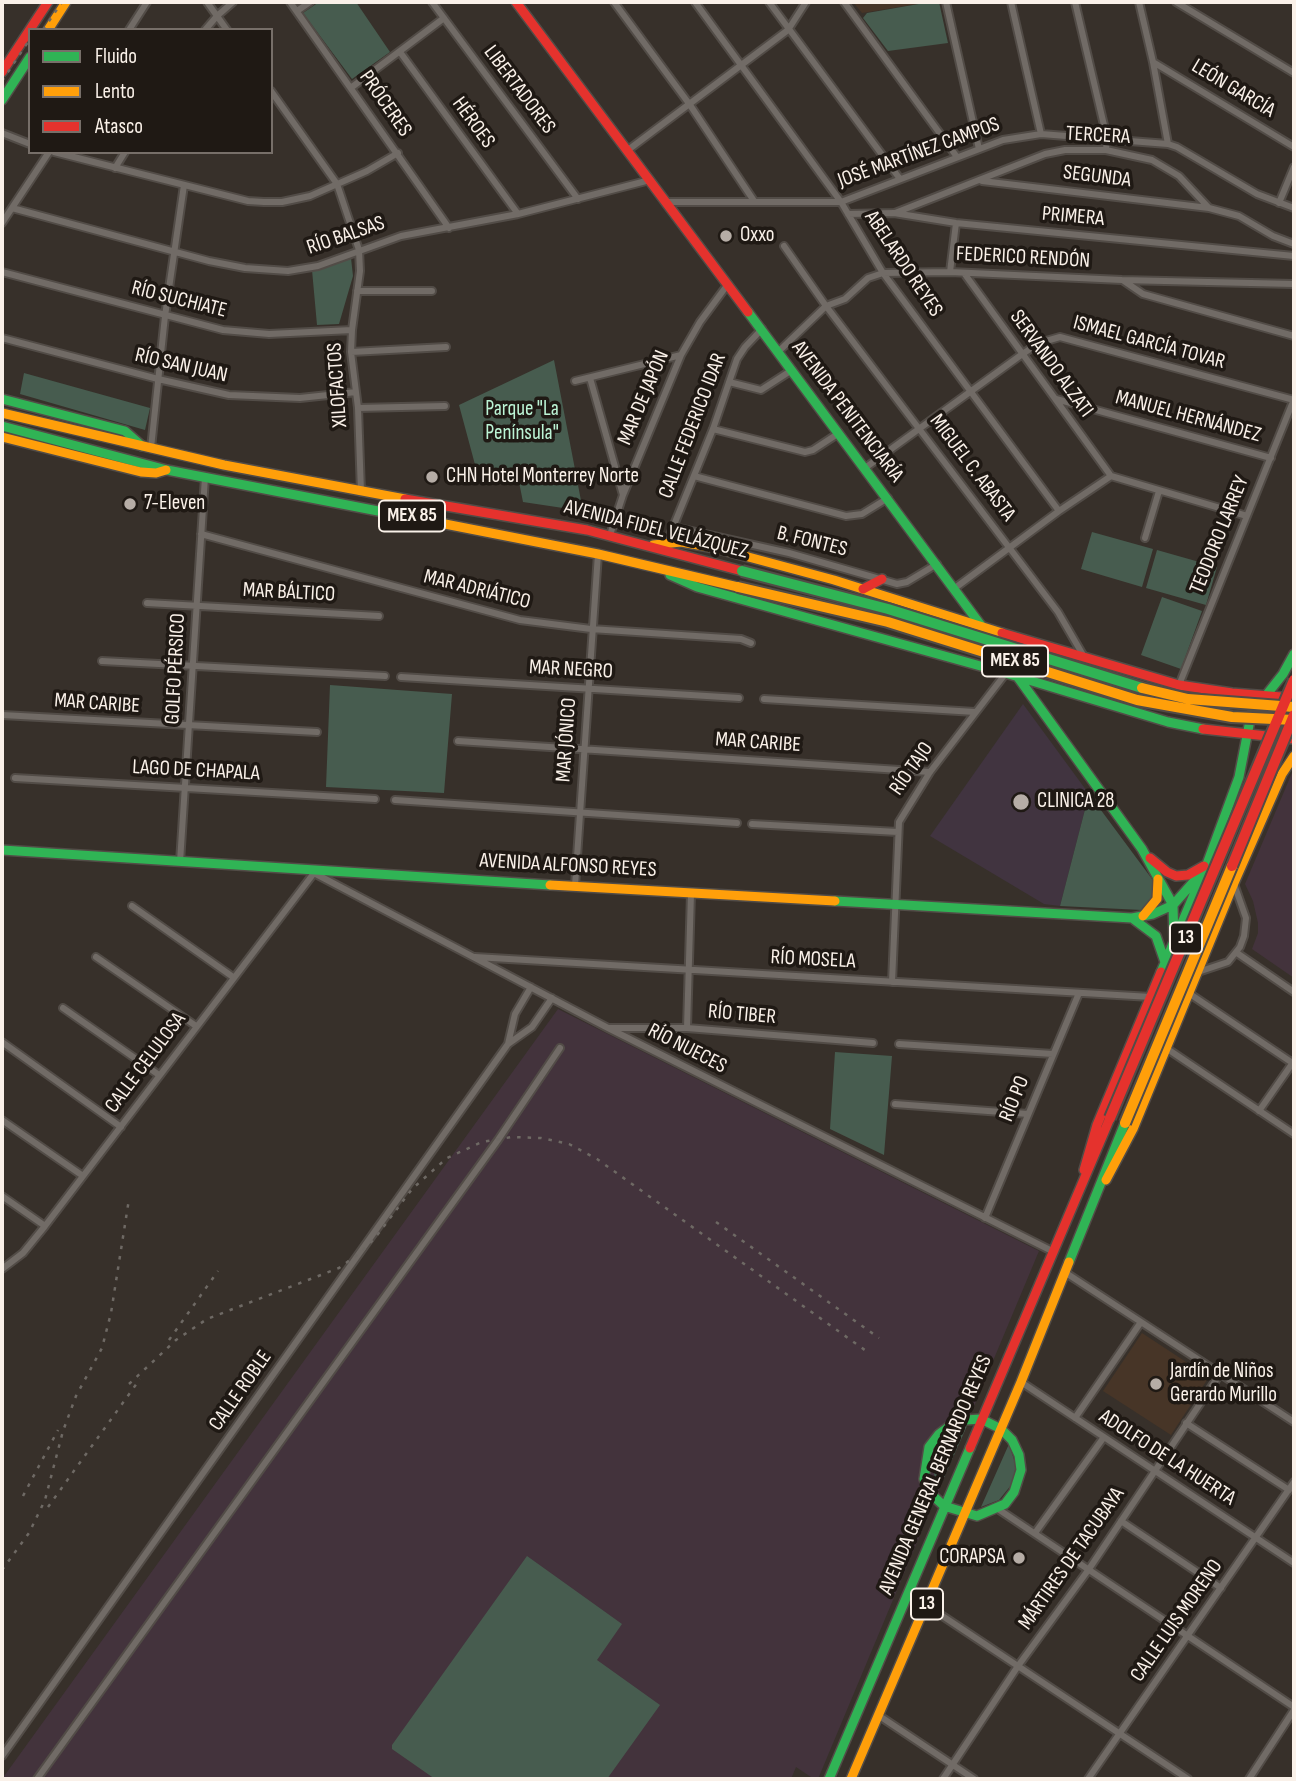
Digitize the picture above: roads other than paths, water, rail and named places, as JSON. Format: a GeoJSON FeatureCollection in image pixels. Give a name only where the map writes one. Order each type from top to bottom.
{"type":"FeatureCollection","features":[{"type":"Feature","properties":{"kind":"main road"},"geometry":{"type":"LineString","coordinates":[[31,28],[48,2]]}},
{"type":"Feature","properties":{"kind":"main road"},"geometry":{"type":"LineString","coordinates":[[49,28],[66,2]]}},
{"type":"Feature","properties":{"kind":"main road","name":"AVENIDA PENITENCIARÍA"},"geometry":{"type":"LineString","coordinates":[[516,2],[956,588],[1012,675],[1142,849],[1173,905],[1174,941]]}},
{"type":"Feature","properties":{"kind":"main road"},"geometry":{"type":"LineString","coordinates":[[2,72],[28,32]]}},
{"type":"Feature","properties":{"kind":"main road"},"geometry":{"type":"LineString","coordinates":[[2,100],[28,60]]}},
{"type":"Feature","properties":{"kind":"main road"},"geometry":{"type":"LineString","coordinates":[[2,399],[125,431],[147,448]]}},
{"type":"Feature","properties":{"kind":"main road","name":"AVENIDA FIDEL VELÁZQUEZ"},"geometry":{"type":"LineString","coordinates":[[2,413],[83,434],[361,492],[610,535],[901,613],[1171,695],[1188,699],[1294,707]]}},
{"type":"Feature","properties":{"kind":"main road","name":"AVENIDA FIDEL VELÁZQUEZ"},"geometry":{"type":"LineString","coordinates":[[2,426],[167,470],[598,554],[888,622],[1159,705],[1232,718],[1294,718]]}},
{"type":"Feature","properties":{"kind":"main road"},"geometry":{"type":"LineString","coordinates":[[2,437],[141,472],[156,473],[167,470]]}},
{"type":"Feature","properties":{"kind":"main road"},"geometry":{"type":"LineString","coordinates":[[650,546],[681,542],[715,548],[863,589],[1179,685],[1294,698]]}},
{"type":"Feature","properties":{"kind":"main road"},"geometry":{"type":"LineString","coordinates":[[657,567],[697,587],[1012,675],[1126,711],[1189,726],[1294,739]]}},
{"type":"Feature","properties":{"kind":"main road"},"geometry":{"type":"LineString","coordinates":[[863,589],[882,579]]}},
{"type":"Feature","properties":{"kind":"main road"},"geometry":{"type":"LineString","coordinates":[[959,618],[970,631],[971,642],[968,653],[959,660]]}},
{"type":"Feature","properties":{"kind":"main road"},"geometry":{"type":"LineString","coordinates":[[1030,681],[1024,674],[1021,662],[1025,650],[1034,642]]}},
{"type":"Feature","properties":{"kind":"main road","name":"AVENIDA GENERAL BERNARDO REYES"},"geometry":{"type":"LineString","coordinates":[[1080,1186],[1097,1125],[1206,867],[1238,777],[1252,713],[1283,674],[1294,654]]}},
{"type":"Feature","properties":{"kind":"main road","name":"AVENIDA GENERAL BERNARDO REYES"},"geometry":{"type":"LineString","coordinates":[[829,1779],[1294,680]]}},
{"type":"Feature","properties":{"kind":"main road"},"geometry":{"type":"LineString","coordinates":[[1189,726],[1199,724],[1209,713],[1211,703],[1206,689]]}},
{"type":"Feature","properties":{"kind":"main road","name":"AVENIDA GENERAL BERNARDO REYES"},"geometry":{"type":"LineString","coordinates":[[851,1779],[1021,1382],[1125,1123],[1294,718]]}},
{"type":"Feature","properties":{"kind":"main road","name":"AVENIDA GENERAL BERNARDO REYES"},"geometry":{"type":"LineString","coordinates":[[1098,1193],[1129,1138],[1234,883],[1294,755]]}},
{"type":"Feature","properties":{"kind":"main road"},"geometry":{"type":"LineString","coordinates":[[1238,777],[1248,771],[1261,771],[1271,778],[1275,791]]}},
{"type":"Feature","properties":{"kind":"main road","name":"AVENIDA PENITENCIARÍA"},"geometry":{"type":"LineString","coordinates":[[1142,849],[1163,870],[1176,876],[1188,875],[1206,867]]}},
{"type":"Feature","properties":{"kind":"main road","name":"AVENIDA ALFONSO REYES"},"geometry":{"type":"LineString","coordinates":[[2,850],[312,872],[1137,917],[1162,911],[1173,905],[1206,867]]}},
{"type":"Feature","properties":{"kind":"main road"},"geometry":{"type":"LineString","coordinates":[[1158,877],[1157,899],[1137,917],[1156,936],[1165,964]]}},
{"type":"Feature","properties":{"kind":"main road"},"geometry":{"type":"LineString","coordinates":[[981,1419],[1001,1429],[1012,1440],[1019,1455],[1021,1470],[1014,1492],[998,1509],[977,1516],[944,1506],[929,1492],[925,1479],[929,1447],[939,1434],[951,1425],[965,1420],[981,1419]]}},
{"type":"Feature","properties":{"kind":"street"},"geometry":{"type":"LineString","coordinates":[[130,28],[147,2]]}},
{"type":"Feature","properties":{"kind":"street"},"geometry":{"type":"LineString","coordinates":[[207,2],[226,28]]}},
{"type":"Feature","properties":{"kind":"street"},"geometry":{"type":"LineString","coordinates":[[207,28],[233,2]]}},
{"type":"Feature","properties":{"kind":"street","name":"PRÓCERES"},"geometry":{"type":"LineString","coordinates":[[290,2],[449,228]]}},
{"type":"Feature","properties":{"kind":"street"},"geometry":{"type":"LineString","coordinates":[[297,11],[310,2]]}},
{"type":"Feature","properties":{"kind":"street","name":"LIBERTADORES"},"geometry":{"type":"LineString","coordinates":[[432,2],[578,199]]}},
{"type":"Feature","properties":{"kind":"street"},"geometry":{"type":"LineString","coordinates":[[614,2],[690,105],[754,201]]}},
{"type":"Feature","properties":{"kind":"street","name":"ABELARDO REYES"},"geometry":{"type":"LineString","coordinates":[[695,2],[841,202],[883,273],[1059,511]]}},
{"type":"Feature","properties":{"kind":"street"},"geometry":{"type":"LineString","coordinates":[[769,2],[901,179]]}},
{"type":"Feature","properties":{"kind":"street"},"geometry":{"type":"LineString","coordinates":[[628,150],[788,30],[806,2]]}},
{"type":"Feature","properties":{"kind":"street"},"geometry":{"type":"LineString","coordinates":[[844,2],[957,158]]}},
{"type":"Feature","properties":{"kind":"street"},"geometry":{"type":"LineString","coordinates":[[946,2],[979,149]]}},
{"type":"Feature","properties":{"kind":"street"},"geometry":{"type":"LineString","coordinates":[[1011,2],[1041,134]]}},
{"type":"Feature","properties":{"kind":"street"},"geometry":{"type":"LineString","coordinates":[[1075,2],[1107,138],[1106,150]]}},
{"type":"Feature","properties":{"kind":"street"},"geometry":{"type":"LineString","coordinates":[[1139,2],[1168,144]]}},
{"type":"Feature","properties":{"kind":"street"},"geometry":{"type":"LineString","coordinates":[[1176,2],[1294,73]]}},
{"type":"Feature","properties":{"kind":"street"},"geometry":{"type":"LineString","coordinates":[[352,87],[444,18]]}},
{"type":"Feature","properties":{"kind":"street","name":"HÉROES"},"geometry":{"type":"LineString","coordinates":[[400,52],[518,214]]}},
{"type":"Feature","properties":{"kind":"street","name":"LEÓN GARCÍA"},"geometry":{"type":"LineString","coordinates":[[1153,62],[1294,147]]}},
{"type":"Feature","properties":{"kind":"street","name":"XILOFACTOS"},"geometry":{"type":"LineString","coordinates":[[273,94],[337,184],[359,250],[360,271],[351,352],[358,408],[361,492]]}},
{"type":"Feature","properties":{"kind":"street"},"geometry":{"type":"LineString","coordinates":[[2,133],[28,143]]}},
{"type":"Feature","properties":{"kind":"street","name":"JOSÉ MARTÍNEZ CAMPOS"},"geometry":{"type":"LineString","coordinates":[[666,202],[841,202],[1011,137],[1041,134],[1168,144],[1257,194],[1294,208]]}},
{"type":"Feature","properties":{"kind":"street","name":"TERCERA"},"geometry":{"type":"LineString","coordinates":[[894,213],[1056,151],[1106,150],[1142,156],[1162,165],[1179,176],[1209,208]]}},
{"type":"Feature","properties":{"kind":"street"},"geometry":{"type":"LineString","coordinates":[[62,154],[248,201],[282,202],[310,196],[366,171],[398,152]]}},
{"type":"Feature","properties":{"kind":"street"},"geometry":{"type":"LineString","coordinates":[[2,223],[47,154]]}},
{"type":"Feature","properties":{"kind":"street"},"geometry":{"type":"LineString","coordinates":[[115,167],[124,154]]}},
{"type":"Feature","properties":{"kind":"street"},"geometry":{"type":"LineString","coordinates":[[1279,203],[1294,167]]}},
{"type":"Feature","properties":{"kind":"street","name":"RÍO BALSAS"},"geometry":{"type":"LineString","coordinates":[[12,208],[173,252],[245,268],[288,271],[318,266],[419,231],[449,228],[518,214],[650,180]]}},
{"type":"Feature","properties":{"kind":"street","name":"SEGUNDA"},"geometry":{"type":"LineString","coordinates":[[980,180],[1209,208]]}},
{"type":"Feature","properties":{"kind":"street"},"geometry":{"type":"LineString","coordinates":[[147,448],[184,185]]}},
{"type":"Feature","properties":{"kind":"street"},"geometry":{"type":"LineString","coordinates":[[1209,208],[1240,216],[1273,236],[1294,244]]}},
{"type":"Feature","properties":{"kind":"street","name":"PRIMERA"},"geometry":{"type":"LineString","coordinates":[[848,214],[894,213],[956,223],[1294,256]]}},
{"type":"Feature","properties":{"kind":"street"},"geometry":{"type":"LineString","coordinates":[[950,272],[956,223]]}},
{"type":"Feature","properties":{"kind":"street","name":"MIGUEL C. ABASTA"},"geometry":{"type":"LineString","coordinates":[[784,246],[826,306],[1058,612],[1083,655]]}},
{"type":"Feature","properties":{"kind":"street","name":"RÍO SUCHIATE"},"geometry":{"type":"LineString","coordinates":[[2,272],[223,330],[269,334],[352,330]]}},
{"type":"Feature","properties":{"kind":"street","name":"FEDERICO RENDÓN"},"geometry":{"type":"LineString","coordinates":[[883,273],[950,272],[1294,284]]}},
{"type":"Feature","properties":{"kind":"street"},"geometry":{"type":"LineString","coordinates":[[778,352],[826,306],[845,299],[868,278],[883,273]]}},
{"type":"Feature","properties":{"kind":"street","name":"SERVANDO ALZATI"},"geometry":{"type":"LineString","coordinates":[[964,273],[1111,476]]}},
{"type":"Feature","properties":{"kind":"street"},"geometry":{"type":"LineString","coordinates":[[1122,280],[1143,293],[1294,336]]}},
{"type":"Feature","properties":{"kind":"street","name":"MAR DE JAPÓN"},"geometry":{"type":"LineString","coordinates":[[610,535],[623,495],[681,355],[700,322],[728,284]]}},
{"type":"Feature","properties":{"kind":"street"},"geometry":{"type":"LineString","coordinates":[[357,292],[432,291]]}},
{"type":"Feature","properties":{"kind":"street","name":"CALLE FEDERICO IDAR"},"geometry":{"type":"LineString","coordinates":[[667,542],[741,352],[762,329]]}},
{"type":"Feature","properties":{"kind":"street","name":"ISMAEL GARCÍA TOVAR"},"geometry":{"type":"LineString","coordinates":[[865,468],[1021,355],[1039,343],[1060,337],[1294,400]]}},
{"type":"Feature","properties":{"kind":"street","name":"RÍO SAN JUAN"},"geometry":{"type":"LineString","coordinates":[[2,338],[158,380],[249,398],[300,398],[356,392]]}},
{"type":"Feature","properties":{"kind":"street"},"geometry":{"type":"LineString","coordinates":[[351,352],[446,347]]}},
{"type":"Feature","properties":{"kind":"street"},"geometry":{"type":"LineString","coordinates":[[575,381],[681,355]]}},
{"type":"Feature","properties":{"kind":"street"},"geometry":{"type":"LineString","coordinates":[[729,382],[761,390],[792,370]]}},
{"type":"Feature","properties":{"kind":"street"},"geometry":{"type":"LineString","coordinates":[[590,378],[623,495]]}},
{"type":"Feature","properties":{"kind":"street","name":"MANUEL HERNÁNDEZ"},"geometry":{"type":"LineString","coordinates":[[1056,399],[1271,457]]}},
{"type":"Feature","properties":{"kind":"street","name":"TEODORO LARREY"},"geometry":{"type":"LineString","coordinates":[[1179,685],[1294,400]]}},
{"type":"Feature","properties":{"kind":"street"},"geometry":{"type":"LineString","coordinates":[[358,408],[445,406]]}},
{"type":"Feature","properties":{"kind":"street"},"geometry":{"type":"LineString","coordinates":[[713,429],[805,452],[813,450],[839,433]]}},
{"type":"Feature","properties":{"kind":"street"},"geometry":{"type":"LineString","coordinates":[[694,476],[846,516],[862,514],[888,498]]}},
{"type":"Feature","properties":{"kind":"street"},"geometry":{"type":"LineString","coordinates":[[956,588],[1111,476],[1247,516]]}},
{"type":"Feature","properties":{"kind":"street","name":"GOLFO PÉRSICO"},"geometry":{"type":"LineString","coordinates":[[180,862],[187,788],[205,477]]}},
{"type":"Feature","properties":{"kind":"street"},"geometry":{"type":"LineString","coordinates":[[1145,538],[1159,491]]}},
{"type":"Feature","properties":{"kind":"street","name":"B. FONTES"},"geometry":{"type":"LineString","coordinates":[[673,527],[800,556],[897,584],[904,583],[937,564]]}},
{"type":"Feature","properties":{"kind":"street","name":"MAR ADRIÁTICO"},"geometry":{"type":"LineString","coordinates":[[201,534],[545,625],[741,639],[751,643]]}},
{"type":"Feature","properties":{"kind":"street","name":"MAR JÓNICO"},"geometry":{"type":"LineString","coordinates":[[575,886],[598,554]]}},
{"type":"Feature","properties":{"kind":"street","name":"MAR BÁLTICO"},"geometry":{"type":"LineString","coordinates":[[147,603],[379,616]]}},
{"type":"Feature","properties":{"kind":"street"},"geometry":{"type":"LineString","coordinates":[[102,661],[385,676]]}},
{"type":"Feature","properties":{"kind":"street","name":"RÍO TAJO"},"geometry":{"type":"LineString","coordinates":[[892,982],[898,832],[902,814],[975,712],[1012,675]]}},
{"type":"Feature","properties":{"kind":"street","name":"MAR NEGRO"},"geometry":{"type":"LineString","coordinates":[[401,677],[739,698]]}},
{"type":"Feature","properties":{"kind":"street"},"geometry":{"type":"LineString","coordinates":[[764,699],[975,712]]}},
{"type":"Feature","properties":{"kind":"street","name":"MAR CARIBE"},"geometry":{"type":"LineString","coordinates":[[4,714],[190,727],[317,732]]}},
{"type":"Feature","properties":{"kind":"street","name":"MAR CARIBE"},"geometry":{"type":"LineString","coordinates":[[458,741],[930,772]]}},
{"type":"Feature","properties":{"kind":"street","name":"LAGO DE CHAPALA"},"geometry":{"type":"LineString","coordinates":[[15,778],[375,799]]}},
{"type":"Feature","properties":{"kind":"street"},"geometry":{"type":"LineString","coordinates":[[395,800],[737,823]]}},
{"type":"Feature","properties":{"kind":"street"},"geometry":{"type":"LineString","coordinates":[[752,824],[898,832]]}},
{"type":"Feature","properties":{"kind":"street","name":"RÍO NUECES"},"geometry":{"type":"LineString","coordinates":[[312,872],[608,1028],[1052,1251]]}},
{"type":"Feature","properties":{"kind":"street","name":"CALLE CELULOSA"},"geometry":{"type":"LineString","coordinates":[[2,1269],[23,1253],[45,1226],[312,872]]}},
{"type":"Feature","properties":{"kind":"street"},"geometry":{"type":"LineString","coordinates":[[1198,972],[1228,962],[1237,953],[1244,936],[1246,918],[1234,883]]}},
{"type":"Feature","properties":{"kind":"street"},"geometry":{"type":"LineString","coordinates":[[687,1028],[691,893]]}},
{"type":"Feature","properties":{"kind":"street"},"geometry":{"type":"LineString","coordinates":[[132,906],[233,977]]}},
{"type":"Feature","properties":{"kind":"street"},"geometry":{"type":"LineString","coordinates":[[1237,953],[1294,992]]}},
{"type":"Feature","properties":{"kind":"street"},"geometry":{"type":"LineString","coordinates":[[96,957],[196,1026]]}},
{"type":"Feature","properties":{"kind":"street","name":"RÍO MOSELA"},"geometry":{"type":"LineString","coordinates":[[472,957],[1151,997]]}},
{"type":"Feature","properties":{"kind":"street","name":"CALLE ROBLE"},"geometry":{"type":"LineString","coordinates":[[508,1044],[515,1014],[531,988]]}},
{"type":"Feature","properties":{"kind":"street","name":"RÍO PO"},"geometry":{"type":"LineString","coordinates":[[985,1219],[1079,993]]}},
{"type":"Feature","properties":{"kind":"street"},"geometry":{"type":"LineString","coordinates":[[1189,994],[1294,1063],[1259,1111]]}},
{"type":"Feature","properties":{"kind":"street","name":"CALLE ROBLE"},"geometry":{"type":"LineString","coordinates":[[2,1756],[508,1044],[532,1027],[552,998]]}},
{"type":"Feature","properties":{"kind":"street"},"geometry":{"type":"LineString","coordinates":[[63,1008],[159,1075]]}},
{"type":"Feature","properties":{"kind":"street","name":"RÍO TIBER"},"geometry":{"type":"LineString","coordinates":[[608,1028],[687,1028],[873,1043]]}},
{"type":"Feature","properties":{"kind":"street"},"geometry":{"type":"LineString","coordinates":[[2,1042],[121,1127]]}},
{"type":"Feature","properties":{"kind":"street"},"geometry":{"type":"LineString","coordinates":[[899,1044],[1053,1054]]}},
{"type":"Feature","properties":{"kind":"street"},"geometry":{"type":"LineString","coordinates":[[37,1779],[498,1140],[560,1048]]}},
{"type":"Feature","properties":{"kind":"street"},"geometry":{"type":"LineString","coordinates":[[1166,1048],[1294,1134]]}},
{"type":"Feature","properties":{"kind":"street"},"geometry":{"type":"LineString","coordinates":[[895,1104],[1028,1114]]}},
{"type":"Feature","properties":{"kind":"street"},"geometry":{"type":"LineString","coordinates":[[2,1120],[83,1176]]}},
{"type":"Feature","properties":{"kind":"street"},"geometry":{"type":"LineString","coordinates":[[2,1196],[45,1226]]}},
{"type":"Feature","properties":{"kind":"street"},"geometry":{"type":"LineString","coordinates":[[1066,1273],[1294,1422]]}},
{"type":"Feature","properties":{"kind":"street"},"geometry":{"type":"LineString","coordinates":[[1075,1418],[1141,1322]]}},
{"type":"Feature","properties":{"kind":"street","name":"MÁRTIRES DE TACUBAYA"},"geometry":{"type":"LineString","coordinates":[[943,1779],[1220,1374]]}},
{"type":"Feature","properties":{"kind":"street","name":"ADOLFO DE LA HUERTA"},"geometry":{"type":"LineString","coordinates":[[1021,1382],[1294,1563]]}},
{"type":"Feature","properties":{"kind":"street","name":"ADOLFO DE LA HUERTA"},"geometry":{"type":"LineString","coordinates":[[1186,1423],[1289,1490]]}},
{"type":"Feature","properties":{"kind":"street"},"geometry":{"type":"LineString","coordinates":[[1035,1533],[1104,1437]]}},
{"type":"Feature","properties":{"kind":"street","name":"CALLE LUIS MORENO"},"geometry":{"type":"LineString","coordinates":[[1088,1779],[1294,1482]]}},
{"type":"Feature","properties":{"kind":"street"},"geometry":{"type":"LineString","coordinates":[[998,1509],[1294,1709],[1249,1779]]}},
{"type":"Feature","properties":{"kind":"street"},"geometry":{"type":"LineString","coordinates":[[1121,1521],[1221,1588]]}},
{"type":"Feature","properties":{"kind":"street"},"geometry":{"type":"LineString","coordinates":[[926,1605],[1188,1779]]}},
{"type":"Feature","properties":{"kind":"street"},"geometry":{"type":"LineString","coordinates":[[878,1715],[974,1779]]}},
{"type":"Feature","properties":{"kind":"railway"},"geometry":{"type":"LineString","coordinates":[[44,28],[62,2]]}},
{"type":"Feature","properties":{"kind":"railway"},"geometry":{"type":"LineString","coordinates":[[2,81],[28,42]]}},
{"type":"Feature","properties":{"kind":"railway"},"geometry":{"type":"LineString","coordinates":[[129,1384],[176,1340],[207,1319],[339,1268],[375,1238],[412,1189],[447,1158],[482,1142],[512,1137],[541,1138],[569,1144],[597,1159],[869,1353]]}},
{"type":"Feature","properties":{"kind":"railway"},"geometry":{"type":"LineString","coordinates":[[2,1570],[29,1533],[45,1500],[63,1431],[76,1396],[102,1348],[111,1313],[129,1199]]}},
{"type":"Feature","properties":{"kind":"railway"},"geometry":{"type":"LineString","coordinates":[[716,1222],[879,1338]]}},
{"type":"Feature","properties":{"kind":"railway"},"geometry":{"type":"LineString","coordinates":[[169,1340],[218,1271]]}},
{"type":"Feature","properties":{"kind":"railway"},"geometry":{"type":"LineString","coordinates":[[48,1507],[140,1379]]}},
{"type":"Feature","properties":{"kind":"railway"},"geometry":{"type":"LineString","coordinates":[[23,1496],[58,1430]]}},
{"type":"Feature","properties":{"kind":"place","name":"Oxxo"},"geometry":{"type":"Point","coordinates":[726,236]}},
{"type":"Feature","properties":{"kind":"place","name":"CHN Hotel Monterrey Norte"},"geometry":{"type":"Point","coordinates":[432,477]}},
{"type":"Feature","properties":{"kind":"place","name":"7-Eleven"},"geometry":{"type":"Point","coordinates":[130,504]}},
{"type":"Feature","properties":{"kind":"place","name":"CLINICA 28"},"geometry":{"type":"Point","coordinates":[1021,802]}},
{"type":"Feature","properties":{"kind":"place","name":"Jardín de Niños Gerardo Murillo"},"geometry":{"type":"Point","coordinates":[1156,1384]}},
{"type":"Feature","properties":{"kind":"place","name":"CORAPSA"},"geometry":{"type":"Point","coordinates":[1019,1558]}},
{"type":"Feature","properties":{"kind":"park label","name":"Parque \"La Península\""},"geometry":{"type":"Point","coordinates":[522,422]}}]}
